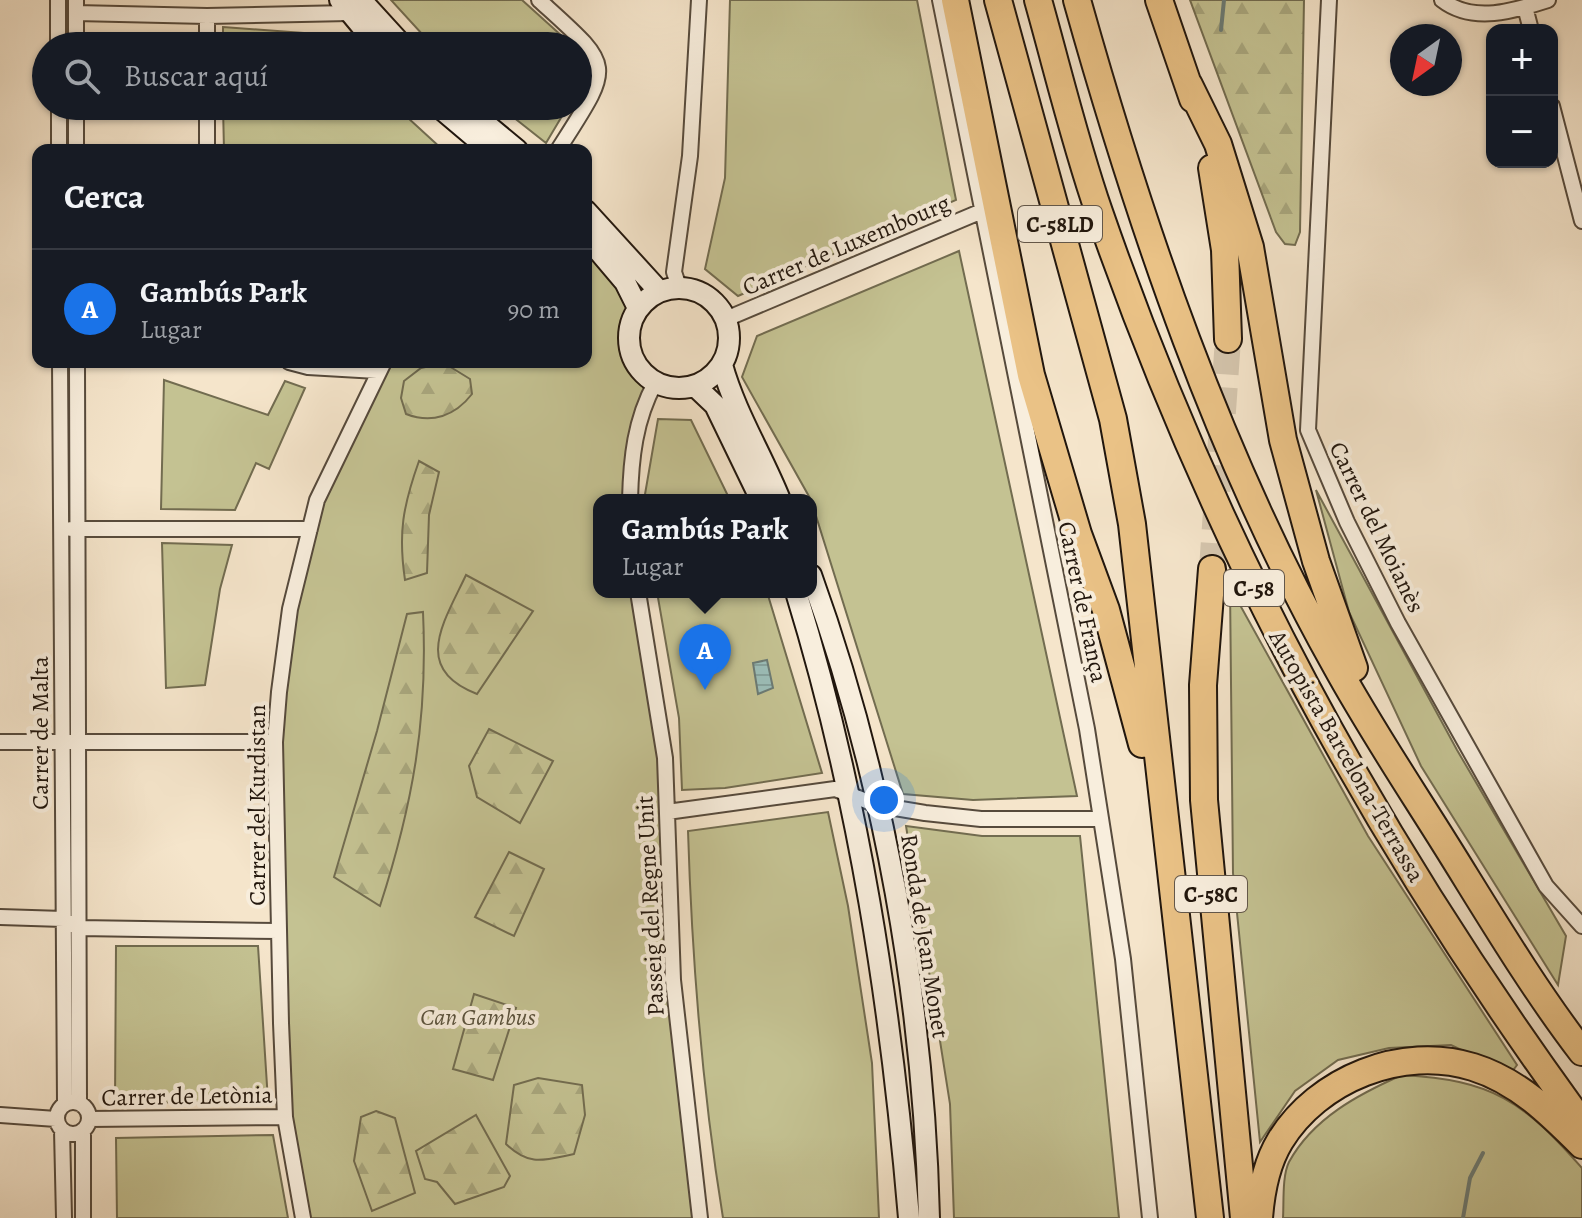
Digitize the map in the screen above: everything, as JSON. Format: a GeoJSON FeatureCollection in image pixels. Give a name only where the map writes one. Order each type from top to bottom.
{"type":"FeatureCollection","features":[{"type":"Feature","properties":{"kind":"highway"},"geometry":{"type":"LineString","coordinates":[[955,0],[1031,375],[1131,697],[1168,865]]}},
{"type":"Feature","properties":{"kind":"highway","name":"C-58LD"},"geometry":{"type":"LineString","coordinates":[[998,0],[1113,419]]}},
{"type":"Feature","properties":{"kind":"highway","name":"Autopista Barcelona-Terrassa"},"geometry":{"type":"LineString","coordinates":[[1038,0],[1102,223],[1168,396],[1231,541],[1299,679],[1363,795],[1492,999],[1582,1123]]}},
{"type":"Feature","properties":{"kind":"highway","name":"Autopista Barcelona-Terrassa"},"geometry":{"type":"LineString","coordinates":[[1077,0],[1114,129],[1203,381],[1262,517],[1334,664],[1525,972],[1582,1052]]}},
{"type":"Feature","properties":{"kind":"highway"},"geometry":{"type":"LineString","coordinates":[[1159,0],[1209,153],[1228,281],[1228,339]]}},
{"type":"Feature","properties":{"kind":"highway"},"geometry":{"type":"LineString","coordinates":[[1189,85],[1218,144],[1250,247],[1262,301],[1278,418],[1316,561],[1345,647],[1402,774]]}},
{"type":"Feature","properties":{"kind":"highway","name":"C-58C"},"geometry":{"type":"LineString","coordinates":[[1113,419],[1132,524],[1144,618],[1168,865],[1210,1218]]}},
{"type":"Feature","properties":{"kind":"highway","name":"C-58C"},"geometry":{"type":"LineString","coordinates":[[1212,569],[1203,685],[1204,800],[1244,1218]]}},
{"type":"Feature","properties":{"kind":"highway"},"geometry":{"type":"LineString","coordinates":[[1259,1218],[1269,1166],[1296,1119],[1340,1083],[1389,1065],[1439,1062],[1471,1066],[1499,1077],[1544,1107],[1582,1145]]}},
{"type":"Feature","properties":{"kind":"street"},"geometry":{"type":"LineString","coordinates":[[58,0],[58,32]]}},
{"type":"Feature","properties":{"kind":"street"},"geometry":{"type":"LineString","coordinates":[[539,0],[574,32]]}},
{"type":"Feature","properties":{"kind":"street"},"geometry":{"type":"LineString","coordinates":[[592,217],[669,289],[707,296],[726,319],[728,351],[722,365],[710,378],[695,386],[674,388],[655,383],[640,370],[632,357],[628,339],[638,308],[669,289],[674,272],[690,156],[699,0]]}},
{"type":"Feature","properties":{"kind":"street","name":"Carrer de França"},"geometry":{"type":"LineString","coordinates":[[940,0],[1087,729],[1123,959],[1150,1218]]}},
{"type":"Feature","properties":{"kind":"street","name":"Carrer del Moianès"},"geometry":{"type":"LineString","coordinates":[[1329,0],[1308,430],[1347,522],[1398,623],[1546,886],[1582,926]]}},
{"type":"Feature","properties":{"kind":"street"},"geometry":{"type":"LineString","coordinates":[[1442,0],[1459,10],[1476,13],[1525,7],[1548,0]]}},
{"type":"Feature","properties":{"kind":"street"},"geometry":{"type":"LineString","coordinates":[[350,4],[369,32]]}},
{"type":"Feature","properties":{"kind":"street"},"geometry":{"type":"LineString","coordinates":[[76,32],[76,6],[207,16],[350,4],[385,32]]}},
{"type":"Feature","properties":{"kind":"street"},"geometry":{"type":"LineString","coordinates":[[1525,7],[1529,24]]}},
{"type":"Feature","properties":{"kind":"street"},"geometry":{"type":"LineString","coordinates":[[207,16],[207,32]]}},
{"type":"Feature","properties":{"kind":"street"},"geometry":{"type":"LineString","coordinates":[[592,50],[600,78],[592,92]]}},
{"type":"Feature","properties":{"kind":"street"},"geometry":{"type":"LineString","coordinates":[[59,120],[59,144]]}},
{"type":"Feature","properties":{"kind":"street"},"geometry":{"type":"LineString","coordinates":[[76,120],[76,144]]}},
{"type":"Feature","properties":{"kind":"street"},"geometry":{"type":"LineString","coordinates":[[207,120],[207,144]]}},
{"type":"Feature","properties":{"kind":"street"},"geometry":{"type":"LineString","coordinates":[[455,120],[483,144]]}},
{"type":"Feature","properties":{"kind":"street"},"geometry":{"type":"LineString","coordinates":[[481,120],[510,144]]}},
{"type":"Feature","properties":{"kind":"street"},"geometry":{"type":"LineString","coordinates":[[562,144],[576,120]]}},
{"type":"Feature","properties":{"kind":"street"},"geometry":{"type":"LineString","coordinates":[[1558,129],[1582,221]]}},
{"type":"Feature","properties":{"kind":"street","name":"Carrer de Luxembourg"},"geometry":{"type":"LineString","coordinates":[[726,319],[982,211]]}},
{"type":"Feature","properties":{"kind":"street"},"geometry":{"type":"LineString","coordinates":[[592,243],[625,282],[638,308]]}},
{"type":"Feature","properties":{"kind":"street"},"geometry":{"type":"LineString","coordinates":[[722,365],[730,396],[761,452],[778,494]]}},
{"type":"Feature","properties":{"kind":"street","name":"Carrer de Malta"},"geometry":{"type":"LineString","coordinates":[[60,368],[63,919],[72,1104]]}},
{"type":"Feature","properties":{"kind":"street","name":"Carrer de Malta"},"geometry":{"type":"LineString","coordinates":[[72,1104],[79,928],[77,368]]}},
{"type":"Feature","properties":{"kind":"street","name":"Carrer del Kurdistan"},"geometry":{"type":"LineString","coordinates":[[303,1218],[285,1117],[275,742],[290,609],[317,500],[379,368]]}},
{"type":"Feature","properties":{"kind":"street"},"geometry":{"type":"LineString","coordinates":[[630,494],[631,459],[642,408],[655,383]]}},
{"type":"Feature","properties":{"kind":"street"},"geometry":{"type":"LineString","coordinates":[[695,386],[715,405],[745,460],[759,494]]}},
{"type":"Feature","properties":{"kind":"street"},"geometry":{"type":"LineString","coordinates":[[61,529],[310,529]]}},
{"type":"Feature","properties":{"kind":"street","name":"Ronda de Jean Monet"},"geometry":{"type":"LineString","coordinates":[[817,592],[843,665],[877,805],[921,1075],[929,1218]]}},
{"type":"Feature","properties":{"kind":"street","name":"Passeig del Regne Unit"},"geometry":{"type":"LineString","coordinates":[[639,598],[661,721],[673,980],[700,1218]]}},
{"type":"Feature","properties":{"kind":"street","name":"Ronda de Jean Monet"},"geometry":{"type":"LineString","coordinates":[[798,598],[821,672],[850,795],[886,999],[909,1218]]}},
{"type":"Feature","properties":{"kind":"street"},"geometry":{"type":"LineString","coordinates":[[0,742],[275,742]]}},
{"type":"Feature","properties":{"kind":"street"},"geometry":{"type":"LineString","coordinates":[[667,812],[835,789],[877,805],[981,819],[1101,819]]}},
{"type":"Feature","properties":{"kind":"street"},"geometry":{"type":"LineString","coordinates":[[0,917],[63,919],[79,928],[278,931]]}},
{"type":"Feature","properties":{"kind":"street"},"geometry":{"type":"LineString","coordinates":[[64,1218],[59,1125],[72,1104],[85,1108],[83,1218]]}},
{"type":"Feature","properties":{"kind":"street","name":"Carrer de Letònia"},"geometry":{"type":"LineString","coordinates":[[0,1115],[59,1125],[72,1134],[86,1125],[285,1117]]}},
{"type":"Feature","properties":{"kind":"green space"},"geometry":{"type":"Polygon","coordinates":[[[391,0],[522,0],[557,32],[420,32],[391,0]]]}},
{"type":"Feature","properties":{"kind":"green space"},"geometry":{"type":"Polygon","coordinates":[[[730,0],[917,0],[956,200],[738,296],[705,269],[725,178],[730,0]]]}},
{"type":"Feature","properties":{"kind":"green space"},"geometry":{"type":"Polygon","coordinates":[[[1190,0],[1304,0],[1300,232],[1295,245],[1285,244],[1276,232],[1190,0]]]}},
{"type":"Feature","properties":{"kind":"green space"},"geometry":{"type":"Polygon","coordinates":[[[223,27],[290,32],[223,32],[223,27]]]}},
{"type":"Feature","properties":{"kind":"green space"},"geometry":{"type":"Polygon","coordinates":[[[223,120],[410,120],[436,144],[224,144],[223,120]]]}},
{"type":"Feature","properties":{"kind":"green space"},"geometry":{"type":"Polygon","coordinates":[[[517,120],[560,120],[546,143],[517,120]]]}},
{"type":"Feature","properties":{"kind":"green space","name":"Can Gambus"},"geometry":{"type":"Polygon","coordinates":[[[592,244],[638,308],[631,330],[631,349],[639,366],[655,383],[642,408],[631,494],[593,494],[593,598],[639,598],[652,663],[673,980],[700,1218],[303,1218],[285,1117],[279,692],[317,500],[381,368],[592,368],[592,244]]]}},
{"type":"Feature","properties":{"kind":"green space"},"geometry":{"type":"Polygon","coordinates":[[[959,251],[1077,796],[973,800],[903,794],[817,519],[817,494],[808,494],[742,377],[757,336],[959,251]]]}},
{"type":"Feature","properties":{"kind":"green space"},"geometry":{"type":"Polygon","coordinates":[[[421,368],[452,368],[470,379],[472,394],[451,413],[434,418],[416,417],[406,414],[401,398],[404,381],[421,368]]]}},
{"type":"Feature","properties":{"kind":"green space"},"geometry":{"type":"Polygon","coordinates":[[[164,380],[268,415],[285,381],[305,388],[269,469],[256,463],[235,510],[161,509],[164,380]]]}},
{"type":"Feature","properties":{"kind":"green space"},"geometry":{"type":"Polygon","coordinates":[[[658,419],[691,420],[727,494],[645,494],[658,419]]]}},
{"type":"Feature","properties":{"kind":"green space"},"geometry":{"type":"Polygon","coordinates":[[[419,461],[439,472],[429,515],[427,573],[405,580],[403,520],[419,461]]]}},
{"type":"Feature","properties":{"kind":"green space"},"geometry":{"type":"Polygon","coordinates":[[[1316,490],[1457,750],[1566,936],[1558,985],[1421,766],[1349,612],[1316,490]]]}},
{"type":"Feature","properties":{"kind":"green space"},"geometry":{"type":"Polygon","coordinates":[[[162,543],[232,545],[220,589],[205,685],[166,688],[162,543]]]}},
{"type":"Feature","properties":{"kind":"green space"},"geometry":{"type":"Polygon","coordinates":[[[466,575],[533,611],[477,694],[457,684],[444,671],[439,658],[438,643],[442,627],[466,575]]]}},
{"type":"Feature","properties":{"kind":"green space"},"geometry":{"type":"Polygon","coordinates":[[[1230,587],[1368,836],[1517,1065],[1511,1073],[1451,1045],[1389,1048],[1338,1060],[1295,1091],[1260,1142],[1233,873],[1230,587]]]}},
{"type":"Feature","properties":{"kind":"green space"},"geometry":{"type":"Polygon","coordinates":[[[658,598],[769,598],[822,773],[725,788],[682,790],[679,718],[658,598]]]}},
{"type":"Feature","properties":{"kind":"green space"},"geometry":{"type":"Polygon","coordinates":[[[423,612],[423,689],[416,761],[401,832],[380,906],[334,877],[407,614],[423,612]]]}},
{"type":"Feature","properties":{"kind":"green space"},"geometry":{"type":"Polygon","coordinates":[[[489,729],[553,761],[520,823],[477,797],[469,766],[489,729]]]}},
{"type":"Feature","properties":{"kind":"green space"},"geometry":{"type":"Polygon","coordinates":[[[828,812],[848,906],[872,1063],[879,1218],[723,1218],[699,1025],[688,831],[828,812]]]}},
{"type":"Feature","properties":{"kind":"green space"},"geometry":{"type":"Polygon","coordinates":[[[906,826],[982,836],[1080,836],[1119,1218],[954,1218],[950,1104],[906,826]]]}},
{"type":"Feature","properties":{"kind":"green space"},"geometry":{"type":"Polygon","coordinates":[[[509,852],[544,869],[514,936],[475,917],[509,852]]]}},
{"type":"Feature","properties":{"kind":"green space"},"geometry":{"type":"Polygon","coordinates":[[[116,946],[258,946],[268,1101],[115,1103],[116,946]]]}},
{"type":"Feature","properties":{"kind":"green space"},"geometry":{"type":"Polygon","coordinates":[[[474,994],[516,1008],[493,1080],[453,1069],[474,994]]]}},
{"type":"Feature","properties":{"kind":"green space"},"geometry":{"type":"Polygon","coordinates":[[[1402,1075],[1460,1082],[1504,1098],[1523,1110],[1582,1168],[1582,1218],[1283,1218],[1285,1174],[1299,1146],[1338,1109],[1402,1075]]]}},
{"type":"Feature","properties":{"kind":"green space"},"geometry":{"type":"Polygon","coordinates":[[[538,1078],[582,1085],[585,1115],[574,1154],[546,1160],[530,1159],[506,1144],[514,1085],[538,1078]]]}},
{"type":"Feature","properties":{"kind":"green space"},"geometry":{"type":"Polygon","coordinates":[[[376,1111],[395,1118],[415,1193],[372,1211],[354,1161],[361,1117],[376,1111]]]}},
{"type":"Feature","properties":{"kind":"green space"},"geometry":{"type":"Polygon","coordinates":[[[476,1115],[510,1176],[504,1187],[455,1204],[437,1182],[425,1179],[416,1151],[476,1115]]]}},
{"type":"Feature","properties":{"kind":"green space"},"geometry":{"type":"Polygon","coordinates":[[[273,1135],[288,1218],[117,1218],[116,1138],[273,1135]]]}},
{"type":"Feature","properties":{"kind":"water"},"geometry":{"type":"Polygon","coordinates":[[[767,660],[773,688],[758,694],[753,663],[767,660]]]}},
{"type":"Feature","properties":{"kind":"waterway"},"geometry":{"type":"LineString","coordinates":[[1221,30],[1224,0]]}},
{"type":"Feature","properties":{"kind":"waterway"},"geometry":{"type":"LineString","coordinates":[[1463,1218],[1470,1178],[1483,1153]]}},
{"type":"Feature","properties":{"kind":"tunnel"},"geometry":{"type":"LineString","coordinates":[[1212,569],[1228,339]]}},
{"type":"Feature","properties":{"kind":"place","name":"Gambús Park"},"geometry":{"type":"Point","coordinates":[705,690]}}]}
